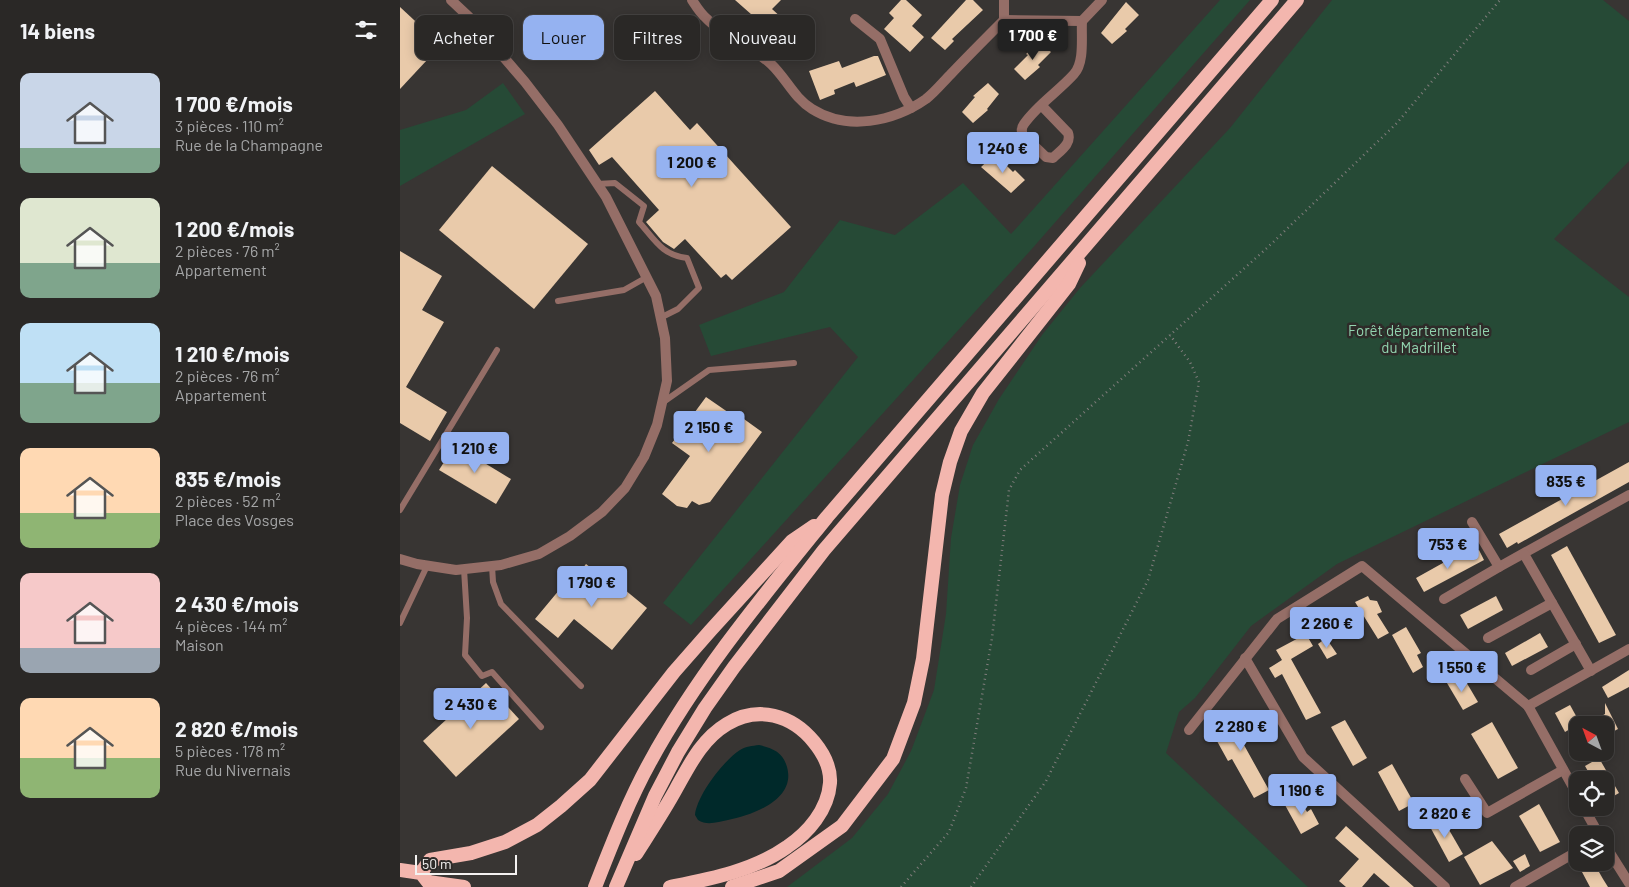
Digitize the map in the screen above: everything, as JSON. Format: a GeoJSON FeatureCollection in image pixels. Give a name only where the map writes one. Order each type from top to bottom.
{"type":"FeatureCollection","features":[{"type":"Feature","properties":{"kind":"highway"},"geometry":{"type":"LineString","coordinates":[[595,887],[622,817],[650,762],[679,714],[726,645],[827,517],[1272,0]]}},
{"type":"Feature","properties":{"kind":"highway"},"geometry":{"type":"LineString","coordinates":[[616,886],[654,796],[705,708],[734,667],[824,550],[1297,0]]}},
{"type":"Feature","properties":{"kind":"highway"},"geometry":{"type":"LineString","coordinates":[[732,887],[778,871],[842,826],[893,759],[914,704],[923,659],[942,494],[952,454],[961,431],[983,393],[1069,284],[1085,248]]}},
{"type":"Feature","properties":{"kind":"highway"},"geometry":{"type":"LineString","coordinates":[[422,873],[430,860],[471,853],[505,842],[537,825],[590,780],[674,672],[792,541],[827,517]]}},
{"type":"Feature","properties":{"kind":"highway"},"geometry":{"type":"LineString","coordinates":[[616,886],[676,789],[692,759],[709,738],[727,724],[745,716],[760,713],[777,715],[804,730],[823,753],[828,766],[830,783],[824,803],[814,823],[793,843],[770,858],[722,876],[670,887]]}},
{"type":"Feature","properties":{"kind":"highway"},"geometry":{"type":"LineString","coordinates":[[400,870],[422,873],[428,882],[464,887]]}},
{"type":"Feature","properties":{"kind":"street"},"geometry":{"type":"LineString","coordinates":[[400,559],[427,566],[464,569],[492,566],[539,554],[570,536],[602,512],[624,488],[644,457],[657,425],[667,381],[665,338],[656,296],[597,184],[558,125],[526,82],[451,0]]}},
{"type":"Feature","properties":{"kind":"street"},"geometry":{"type":"LineString","coordinates":[[692,0],[706,18],[729,36],[758,53],[772,66],[796,96],[812,108],[836,120],[864,122],[894,115],[928,98],[1004,20],[1004,0]]}},
{"type":"Feature","properties":{"kind":"street"},"geometry":{"type":"LineString","coordinates":[[1042,106],[1070,137],[1067,144],[1053,158],[1046,157],[1023,135],[1021,131],[1022,125],[1076,72],[1080,63],[1082,21],[1102,0]]}},
{"type":"Feature","properties":{"kind":"street"},"geometry":{"type":"LineString","coordinates":[[855,19],[880,39],[904,97],[911,108]]}},
{"type":"Feature","properties":{"kind":"street"},"geometry":{"type":"LineString","coordinates":[[1004,20],[1082,21]]}},
{"type":"Feature","properties":{"kind":"street"},"geometry":{"type":"LineString","coordinates":[[1444,598],[1629,495]]}},
{"type":"Feature","properties":{"kind":"street"},"geometry":{"type":"LineString","coordinates":[[1472,522],[1499,567]]}},
{"type":"Feature","properties":{"kind":"street"},"geometry":{"type":"LineString","coordinates":[[1524,554],[1591,671]]}},
{"type":"Feature","properties":{"kind":"street"},"geometry":{"type":"LineString","coordinates":[[1189,730],[1277,619],[1362,566],[1528,706],[1569,779]]}},
{"type":"Feature","properties":{"kind":"street"},"geometry":{"type":"LineString","coordinates":[[1488,638],[1552,603]]}},
{"type":"Feature","properties":{"kind":"street"},"geometry":{"type":"LineString","coordinates":[[1531,670],[1576,644]]}},
{"type":"Feature","properties":{"kind":"street"},"geometry":{"type":"LineString","coordinates":[[1528,706],[1629,650]]}},
{"type":"Feature","properties":{"kind":"street"},"geometry":{"type":"LineString","coordinates":[[1245,658],[1302,757],[1445,887]]}},
{"type":"Feature","properties":{"kind":"street"},"geometry":{"type":"LineString","coordinates":[[1466,779],[1487,813],[1564,770]]}},
{"type":"Feature","properties":{"kind":"street"},"geometry":{"type":"LineString","coordinates":[[1515,887],[1569,856]]}},
{"type":"Feature","properties":{"kind":"street"},"geometry":{"type":"LineString","coordinates":[[1614,860],[1629,884]]}},
{"type":"Feature","properties":{"kind":"lane"},"geometry":{"type":"LineString","coordinates":[[597,184],[615,183],[644,206],[639,222],[665,251],[672,256],[686,258],[692,270],[699,288],[678,310],[660,318]]}},
{"type":"Feature","properties":{"kind":"lane"},"geometry":{"type":"LineString","coordinates":[[558,300],[624,290],[647,277]]}},
{"type":"Feature","properties":{"kind":"lane"},"geometry":{"type":"LineString","coordinates":[[400,510],[497,350]]}},
{"type":"Feature","properties":{"kind":"lane"},"geometry":{"type":"LineString","coordinates":[[662,403],[708,370],[794,363]]}},
{"type":"Feature","properties":{"kind":"lane"},"geometry":{"type":"LineString","coordinates":[[400,623],[427,566]]}},
{"type":"Feature","properties":{"kind":"lane"},"geometry":{"type":"LineString","coordinates":[[492,566],[493,582],[501,604],[581,686]]}},
{"type":"Feature","properties":{"kind":"lane"},"geometry":{"type":"LineString","coordinates":[[464,569],[467,618],[465,655],[482,676],[492,672],[541,728]]}},
{"type":"Feature","properties":{"kind":"path"},"geometry":{"type":"LineString","coordinates":[[901,887],[950,832],[966,788],[992,638],[1010,490],[1020,470],[1267,248],[1397,122],[1500,0]]}},
{"type":"Feature","properties":{"kind":"path"},"geometry":{"type":"LineString","coordinates":[[971,887],[1046,781],[1148,580],[1188,442],[1200,382],[1190,362],[1170,334]]}},
{"type":"Feature","properties":{"kind":"green space"},"geometry":{"type":"Polygon","coordinates":[[[1220,0],[1250,0],[1030,251],[691,625],[663,603],[858,357],[830,327],[711,356],[699,325],[784,292],[840,220],[895,235],[963,183],[1011,234],[1220,0]]]}},
{"type":"Feature","properties":{"kind":"green space","name":"Forêt départementale du Madrillet"},"geometry":{"type":"Polygon","coordinates":[[[1332,0],[1603,0],[1629,21],[1629,161],[1554,239],[1629,297],[1629,422],[1337,564],[1251,626],[1195,698],[1179,712],[1166,753],[1308,887],[787,887],[852,838],[888,794],[911,751],[934,690],[946,614],[951,538],[960,485],[973,445],[999,399],[1042,335],[1080,288],[1230,128],[1332,0]]]}},
{"type":"Feature","properties":{"kind":"green space"},"geometry":{"type":"Polygon","coordinates":[[[503,83],[525,114],[400,186],[400,130],[466,110],[503,83]]]}},
{"type":"Feature","properties":{"kind":"water"},"geometry":{"type":"Polygon","coordinates":[[[759,745],[776,751],[782,756],[786,764],[788,776],[786,786],[780,795],[772,803],[738,818],[713,823],[705,823],[698,820],[695,815],[697,807],[706,788],[719,770],[740,750],[759,745]]]}},
{"type":"Feature","properties":{"kind":"building"},"geometry":{"type":"Polygon","coordinates":[[[735,0],[781,0],[772,9],[779,15],[752,15],[735,0]]]}},
{"type":"Feature","properties":{"kind":"building"},"geometry":{"type":"Polygon","coordinates":[[[901,0],[906,0],[922,15],[912,26],[924,37],[910,52],[884,29],[894,18],[889,13],[901,0]]]}},
{"type":"Feature","properties":{"kind":"building"},"geometry":{"type":"Polygon","coordinates":[[[966,0],[973,0],[983,10],[952,39],[954,41],[945,50],[931,38],[966,0]]]}},
{"type":"Feature","properties":{"kind":"building"},"geometry":{"type":"Polygon","coordinates":[[[1126,2],[1139,15],[1125,29],[1127,31],[1112,44],[1101,33],[1126,2]]]}},
{"type":"Feature","properties":{"kind":"building"},"geometry":{"type":"Polygon","coordinates":[[[400,7],[415,21],[415,60],[427,60],[400,89],[400,7]]]}},
{"type":"Feature","properties":{"kind":"building"},"geometry":{"type":"Polygon","coordinates":[[[1040,41],[1051,52],[1038,65],[1040,67],[1025,80],[1014,69],[1040,41]]]}},
{"type":"Feature","properties":{"kind":"building"},"geometry":{"type":"Polygon","coordinates":[[[878,56],[886,75],[856,87],[854,82],[834,90],[835,94],[820,100],[809,71],[839,61],[842,68],[878,56]]]}},
{"type":"Feature","properties":{"kind":"building"},"geometry":{"type":"Polygon","coordinates":[[[988,83],[999,94],[988,110],[973,123],[962,112],[975,97],[973,96],[988,83]]]}},
{"type":"Feature","properties":{"kind":"building"},"geometry":{"type":"Polygon","coordinates":[[[655,91],[690,130],[697,123],[791,227],[732,280],[726,274],[721,278],[685,239],[674,249],[663,242],[646,222],[659,210],[612,157],[599,165],[589,150],[655,91]]]}},
{"type":"Feature","properties":{"kind":"building"},"geometry":{"type":"Polygon","coordinates":[[[995,154],[1013,172],[1015,170],[1025,180],[1011,193],[981,167],[995,154]]]}},
{"type":"Feature","properties":{"kind":"building"},"geometry":{"type":"Polygon","coordinates":[[[492,166],[588,244],[534,309],[439,230],[492,166]]]}},
{"type":"Feature","properties":{"kind":"building"},"geometry":{"type":"Polygon","coordinates":[[[400,251],[442,276],[422,310],[444,322],[406,387],[447,412],[430,441],[400,423],[400,251]]]}},
{"type":"Feature","properties":{"kind":"building"},"geometry":{"type":"Polygon","coordinates":[[[706,397],[735,417],[737,414],[762,432],[710,502],[699,505],[692,501],[687,508],[677,506],[662,494],[690,456],[672,443],[706,397]]]}},
{"type":"Feature","properties":{"kind":"building"},"geometry":{"type":"Polygon","coordinates":[[[455,445],[511,479],[496,504],[439,470],[455,445]]]}},
{"type":"Feature","properties":{"kind":"building"},"geometry":{"type":"Polygon","coordinates":[[[1629,462],[1629,482],[1518,544],[1517,542],[1507,548],[1499,534],[1629,462]]]}},
{"type":"Feature","properties":{"kind":"building"},"geometry":{"type":"Polygon","coordinates":[[[1567,546],[1616,635],[1599,643],[1551,555],[1567,546]]]}},
{"type":"Feature","properties":{"kind":"building"},"geometry":{"type":"Polygon","coordinates":[[[1479,550],[1484,560],[1424,592],[1416,578],[1459,554],[1462,559],[1479,550]]]}},
{"type":"Feature","properties":{"kind":"building"},"geometry":{"type":"Polygon","coordinates":[[[586,564],[605,579],[608,576],[647,608],[612,650],[574,619],[558,638],[535,619],[575,571],[579,573],[586,564]]]}},
{"type":"Feature","properties":{"kind":"building"},"geometry":{"type":"Polygon","coordinates":[[[1368,596],[1370,600],[1377,601],[1382,612],[1377,614],[1389,633],[1378,639],[1355,602],[1368,596]]]}},
{"type":"Feature","properties":{"kind":"building"},"geometry":{"type":"Polygon","coordinates":[[[1496,596],[1503,610],[1468,629],[1460,615],[1496,596]]]}},
{"type":"Feature","properties":{"kind":"building"},"geometry":{"type":"Polygon","coordinates":[[[1406,627],[1421,653],[1417,655],[1423,667],[1413,673],[1392,635],[1406,627]]]}},
{"type":"Feature","properties":{"kind":"building"},"geometry":{"type":"Polygon","coordinates":[[[1540,633],[1548,647],[1512,666],[1505,653],[1540,633]]]}},
{"type":"Feature","properties":{"kind":"building"},"geometry":{"type":"Polygon","coordinates":[[[1306,634],[1313,646],[1291,659],[1321,713],[1306,720],[1282,674],[1275,678],[1269,668],[1282,660],[1276,650],[1306,634]]]}},
{"type":"Feature","properties":{"kind":"building"},"geometry":{"type":"Polygon","coordinates":[[[1326,638],[1337,654],[1327,659],[1318,644],[1326,638]]]}},
{"type":"Feature","properties":{"kind":"building"},"geometry":{"type":"Polygon","coordinates":[[[1629,670],[1629,687],[1608,698],[1602,687],[1629,670]]]}},
{"type":"Feature","properties":{"kind":"building"},"geometry":{"type":"Polygon","coordinates":[[[1462,675],[1478,702],[1463,710],[1447,683],[1462,675]]]}},
{"type":"Feature","properties":{"kind":"building"},"geometry":{"type":"Polygon","coordinates":[[[486,683],[519,719],[456,777],[423,741],[486,683]]]}},
{"type":"Feature","properties":{"kind":"building"},"geometry":{"type":"Polygon","coordinates":[[[1605,703],[1612,716],[1602,716],[1605,714],[1605,703]]]}},
{"type":"Feature","properties":{"kind":"building"},"geometry":{"type":"Polygon","coordinates":[[[1570,705],[1576,716],[1569,716],[1569,730],[1565,732],[1555,713],[1570,705]]]}},
{"type":"Feature","properties":{"kind":"building"},"geometry":{"type":"Polygon","coordinates":[[[1250,712],[1258,726],[1239,736],[1269,790],[1254,798],[1232,759],[1228,761],[1212,732],[1250,712]]]}},
{"type":"Feature","properties":{"kind":"building"},"geometry":{"type":"Polygon","coordinates":[[[1345,720],[1367,758],[1353,766],[1331,727],[1345,720]]]}},
{"type":"Feature","properties":{"kind":"building"},"geometry":{"type":"Polygon","coordinates":[[[1614,721],[1618,729],[1614,731],[1614,721]]]}},
{"type":"Feature","properties":{"kind":"building"},"geometry":{"type":"Polygon","coordinates":[[[1492,722],[1518,768],[1498,779],[1471,734],[1492,722]]]}},
{"type":"Feature","properties":{"kind":"building"},"geometry":{"type":"Polygon","coordinates":[[[1594,761],[1601,761],[1606,771],[1588,771],[1585,766],[1594,761]]]}},
{"type":"Feature","properties":{"kind":"building"},"geometry":{"type":"Polygon","coordinates":[[[1392,764],[1414,803],[1399,811],[1378,772],[1392,764]]]}},
{"type":"Feature","properties":{"kind":"building"},"geometry":{"type":"Polygon","coordinates":[[[1614,784],[1619,793],[1614,796],[1614,784]]]}},
{"type":"Feature","properties":{"kind":"building"},"geometry":{"type":"Polygon","coordinates":[[[1299,797],[1307,812],[1311,809],[1319,824],[1301,834],[1285,805],[1299,797]]]}},
{"type":"Feature","properties":{"kind":"building"},"geometry":{"type":"Polygon","coordinates":[[[1539,804],[1560,842],[1540,852],[1519,816],[1539,804]]]}},
{"type":"Feature","properties":{"kind":"building"},"geometry":{"type":"Polygon","coordinates":[[[1441,816],[1463,854],[1449,862],[1428,823],[1441,816]]]}},
{"type":"Feature","properties":{"kind":"building"},"geometry":{"type":"Polygon","coordinates":[[[1346,826],[1414,887],[1390,887],[1374,873],[1362,887],[1346,887],[1339,881],[1359,859],[1335,838],[1346,826]]]}},
{"type":"Feature","properties":{"kind":"building"},"geometry":{"type":"Polygon","coordinates":[[[1492,841],[1513,868],[1480,885],[1464,857],[1492,841]]]}},
{"type":"Feature","properties":{"kind":"building"},"geometry":{"type":"Polygon","coordinates":[[[1525,854],[1530,866],[1520,872],[1513,861],[1525,854]]]}},
{"type":"Feature","properties":{"kind":"building"},"geometry":{"type":"Polygon","coordinates":[[[1599,871],[1608,887],[1590,887],[1582,872],[1599,871]]]}}]}
